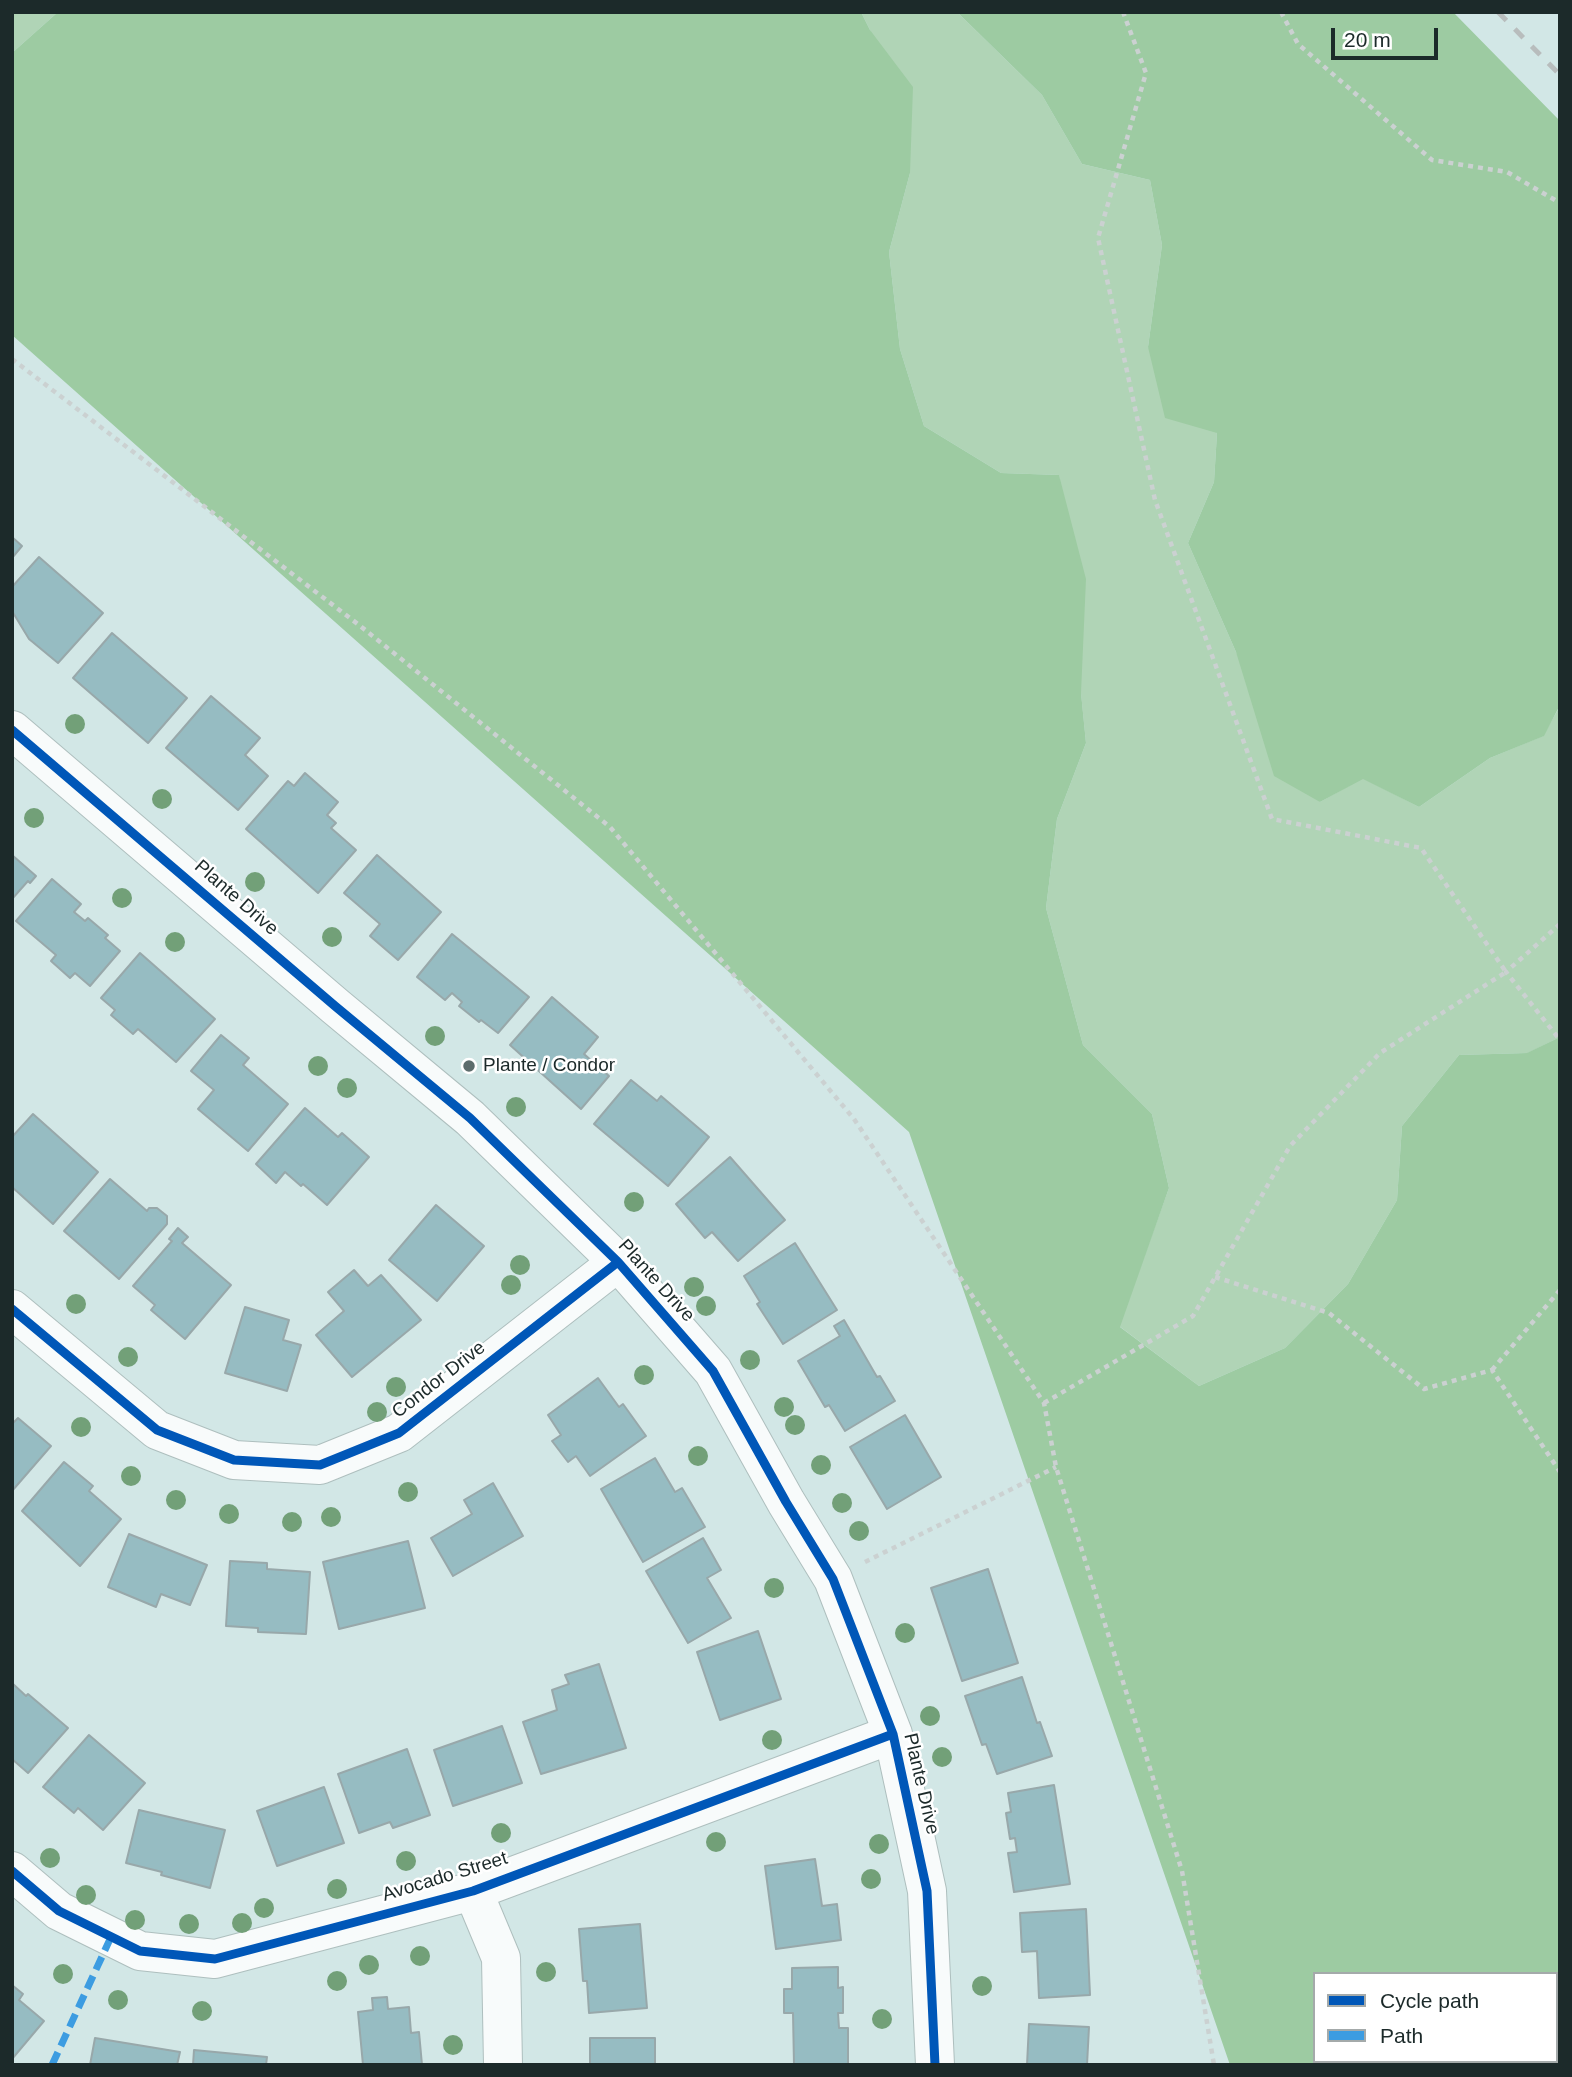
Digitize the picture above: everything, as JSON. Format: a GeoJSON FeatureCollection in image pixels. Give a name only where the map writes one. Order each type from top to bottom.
{"type":"FeatureCollection","features":[{"type":"Feature","properties":{"kind":"street","name":"Plante Drive"},"geometry":{"type":"LineString","coordinates":[[12,730],[470,1118],[618,1262],[713,1371],[786,1502],[833,1578],[893,1734],[927,1891],[935,2065]]}},
{"type":"Feature","properties":{"kind":"street","name":"Condor Drive"},"geometry":{"type":"LineString","coordinates":[[12,1309],[157,1430],[234,1461],[320,1465],[399,1433],[618,1262]]}},
{"type":"Feature","properties":{"kind":"street","name":"Avocado Street"},"geometry":{"type":"LineString","coordinates":[[12,1871],[59,1911],[140,1951],[215,1959],[473,1891],[893,1734]]}},
{"type":"Feature","properties":{"kind":"street"},"geometry":{"type":"LineString","coordinates":[[473,1891],[501,1958],[503,2065]]}},
{"type":"Feature","properties":{"kind":"path"},"geometry":{"type":"LineString","coordinates":[[1123,12],[1146,73],[1098,238],[1155,500],[1272,819],[1421,848],[1506,972],[1560,1040]]}},
{"type":"Feature","properties":{"kind":"path"},"geometry":{"type":"LineString","coordinates":[[1280,12],[1298,44],[1432,160],[1507,172],[1560,203]]}},
{"type":"Feature","properties":{"kind":"path"},"geometry":{"type":"LineString","coordinates":[[12,359],[359,625],[610,827],[854,1119],[1044,1403],[1056,1467],[1182,1871],[1214,2065]]}},
{"type":"Feature","properties":{"kind":"path"},"geometry":{"type":"LineString","coordinates":[[1044,1403],[1193,1316],[1290,1146],[1380,1053],[1506,972],[1560,923]]}},
{"type":"Feature","properties":{"kind":"path"},"geometry":{"type":"LineString","coordinates":[[1215,1277],[1329,1314],[1423,1389],[1492,1370],[1560,1290]]}},
{"type":"Feature","properties":{"kind":"path"},"geometry":{"type":"LineString","coordinates":[[1492,1370],[1560,1472]]}},
{"type":"Feature","properties":{"kind":"path"},"geometry":{"type":"LineString","coordinates":[[833,1578],[1056,1467]]}},
{"type":"Feature","properties":{"kind":"green space"},"geometry":{"type":"Polygon","coordinates":[[[12,12],[58,12],[12,53],[12,12]]]}},
{"type":"Feature","properties":{"kind":"green space"},"geometry":{"type":"Polygon","coordinates":[[[58,12],[861,12],[870,30],[913,87],[910,173],[889,252],[900,349],[924,426],[1001,473],[1059,475],[1086,579],[1081,693],[1086,743],[1057,819],[1046,908],[1083,1045],[1152,1114],[1169,1188],[1120,1327],[1199,1386],[1285,1348],[1348,1284],[1397,1200],[1402,1126],[1459,1055],[1527,1053],[1560,1037],[1560,2065],[1230,2065],[909,1132],[12,335],[12,53],[58,12]]]}},
{"type":"Feature","properties":{"kind":"green space"},"geometry":{"type":"Polygon","coordinates":[[[861,12],[957,12],[1042,95],[1082,164],[1150,180],[1162,245],[1148,347],[1217,433],[1214,482],[1188,543],[1236,652],[1320,802],[1363,778],[1419,807],[1490,758],[1543,736],[1560,706],[1560,1037],[1528,1053],[1459,1055],[1402,1126],[1397,1200],[1348,1284],[1285,1348],[1199,1386],[1119,1326],[1169,1188],[1152,1114],[1083,1045],[1046,908],[1057,819],[1086,743],[1059,475],[1001,473],[924,426],[900,349],[889,252],[910,173],[870,30],[861,12]]]}},
{"type":"Feature","properties":{"kind":"green space"},"geometry":{"type":"Polygon","coordinates":[[[957,12],[1453,12],[1560,121],[1560,705],[1544,736],[1490,758],[1419,807],[1363,779],[1320,802],[1274,776],[1236,652],[1188,543],[1214,482],[1217,433],[1165,418],[1148,347],[1162,245],[1150,180],[1082,164],[1042,95],[957,12]]]}},
{"type":"Feature","properties":{"kind":"building"},"geometry":{"type":"Polygon","coordinates":[[[12,537],[22,546],[12,558],[12,537]]]}},
{"type":"Feature","properties":{"kind":"building"},"geometry":{"type":"Polygon","coordinates":[[[39,557],[103,613],[58,663],[29,639],[12,611],[12,587],[39,557]]]}},
{"type":"Feature","properties":{"kind":"building"},"geometry":{"type":"Polygon","coordinates":[[[112,633],[187,698],[148,743],[73,678],[112,633]]]}},
{"type":"Feature","properties":{"kind":"building"},"geometry":{"type":"Polygon","coordinates":[[[211,696],[260,738],[245,755],[268,776],[238,810],[166,748],[211,696]]]}},
{"type":"Feature","properties":{"kind":"building"},"geometry":{"type":"Polygon","coordinates":[[[305,773],[338,802],[327,815],[336,823],[331,828],[356,850],[318,893],[246,829],[288,781],[294,786],[305,773]]]}},
{"type":"Feature","properties":{"kind":"building"},"geometry":{"type":"Polygon","coordinates":[[[12,855],[36,876],[12,899],[12,855]]]}},
{"type":"Feature","properties":{"kind":"building"},"geometry":{"type":"Polygon","coordinates":[[[377,855],[441,912],[398,960],[370,936],[380,924],[344,893],[377,855]]]}},
{"type":"Feature","properties":{"kind":"building"},"geometry":{"type":"Polygon","coordinates":[[[52,879],[81,904],[74,912],[85,921],[88,918],[108,935],[105,938],[120,951],[90,986],[75,973],[70,978],[51,961],[56,955],[16,921],[52,879]]]}},
{"type":"Feature","properties":{"kind":"building"},"geometry":{"type":"Polygon","coordinates":[[[452,934],[529,997],[498,1033],[459,1006],[462,1002],[452,993],[445,1000],[417,977],[452,934]]]}},
{"type":"Feature","properties":{"kind":"building"},"geometry":{"type":"Polygon","coordinates":[[[140,953],[215,1019],[176,1062],[138,1029],[133,1034],[111,1015],[115,1010],[101,998],[140,953]]]}},
{"type":"Feature","properties":{"kind":"building"},"geometry":{"type":"Polygon","coordinates":[[[552,997],[598,1037],[584,1054],[609,1076],[581,1109],[510,1045],[552,997]]]}},
{"type":"Feature","properties":{"kind":"building"},"geometry":{"type":"Polygon","coordinates":[[[221,1035],[249,1058],[243,1065],[288,1104],[248,1151],[198,1109],[214,1090],[191,1071],[221,1035]]]}},
{"type":"Feature","properties":{"kind":"building"},"geometry":{"type":"Polygon","coordinates":[[[631,1080],[657,1101],[661,1096],[709,1137],[668,1186],[594,1124],[631,1080]]]}},
{"type":"Feature","properties":{"kind":"building"},"geometry":{"type":"Polygon","coordinates":[[[305,1108],[338,1137],[342,1133],[369,1157],[327,1205],[285,1172],[276,1183],[256,1164],[305,1108]]]}},
{"type":"Feature","properties":{"kind":"building"},"geometry":{"type":"Polygon","coordinates":[[[33,1114],[98,1172],[53,1224],[12,1187],[12,1137],[33,1114]]]}},
{"type":"Feature","properties":{"kind":"building"},"geometry":{"type":"Polygon","coordinates":[[[730,1157],[785,1220],[738,1261],[712,1232],[705,1238],[676,1204],[730,1157]]]}},
{"type":"Feature","properties":{"kind":"building"},"geometry":{"type":"Polygon","coordinates":[[[110,1179],[147,1211],[149,1208],[157,1208],[167,1216],[167,1224],[119,1279],[64,1231],[110,1179]]]}},
{"type":"Feature","properties":{"kind":"building"},"geometry":{"type":"Polygon","coordinates":[[[436,1205],[484,1246],[437,1301],[389,1260],[436,1205]]]}},
{"type":"Feature","properties":{"kind":"building"},"geometry":{"type":"Polygon","coordinates":[[[178,1228],[188,1237],[182,1243],[231,1285],[185,1339],[151,1310],[155,1305],[133,1286],[172,1241],[169,1239],[178,1228]]]}},
{"type":"Feature","properties":{"kind":"building"},"geometry":{"type":"Polygon","coordinates":[[[795,1243],[837,1310],[783,1344],[757,1304],[760,1302],[744,1276],[795,1243]]]}},
{"type":"Feature","properties":{"kind":"building"},"geometry":{"type":"Polygon","coordinates":[[[354,1270],[368,1286],[381,1275],[421,1320],[352,1377],[316,1335],[344,1311],[328,1292],[354,1270]]]}},
{"type":"Feature","properties":{"kind":"building"},"geometry":{"type":"Polygon","coordinates":[[[245,1307],[289,1320],[283,1340],[301,1345],[287,1391],[225,1373],[245,1307]]]}},
{"type":"Feature","properties":{"kind":"building"},"geometry":{"type":"Polygon","coordinates":[[[844,1320],[877,1377],[880,1376],[895,1401],[845,1431],[829,1405],[825,1407],[798,1361],[840,1336],[834,1326],[844,1320]]]}},
{"type":"Feature","properties":{"kind":"building"},"geometry":{"type":"Polygon","coordinates":[[[598,1378],[619,1407],[623,1404],[646,1436],[590,1476],[576,1456],[568,1462],[552,1441],[561,1435],[548,1415],[598,1378]]]}},
{"type":"Feature","properties":{"kind":"building"},"geometry":{"type":"Polygon","coordinates":[[[905,1415],[941,1477],[887,1509],[850,1447],[905,1415]]]}},
{"type":"Feature","properties":{"kind":"building"},"geometry":{"type":"Polygon","coordinates":[[[18,1418],[51,1446],[12,1491],[12,1424],[18,1418]]]}},
{"type":"Feature","properties":{"kind":"building"},"geometry":{"type":"Polygon","coordinates":[[[655,1458],[675,1492],[682,1488],[705,1527],[643,1562],[601,1489],[655,1458]]]}},
{"type":"Feature","properties":{"kind":"building"},"geometry":{"type":"Polygon","coordinates":[[[64,1462],[93,1486],[89,1491],[121,1519],[80,1566],[22,1511],[64,1462]]]}},
{"type":"Feature","properties":{"kind":"building"},"geometry":{"type":"Polygon","coordinates":[[[493,1483],[523,1536],[453,1576],[431,1538],[472,1514],[464,1500],[493,1483]]]}},
{"type":"Feature","properties":{"kind":"building"},"geometry":{"type":"Polygon","coordinates":[[[129,1534],[207,1565],[190,1605],[161,1594],[156,1607],[108,1587],[129,1534]]]}},
{"type":"Feature","properties":{"kind":"building"},"geometry":{"type":"Polygon","coordinates":[[[703,1538],[721,1570],[707,1578],[731,1618],[688,1643],[646,1571],[703,1538]]]}},
{"type":"Feature","properties":{"kind":"building"},"geometry":{"type":"Polygon","coordinates":[[[408,1541],[425,1608],[339,1629],[323,1562],[408,1541]]]}},
{"type":"Feature","properties":{"kind":"building"},"geometry":{"type":"Polygon","coordinates":[[[230,1561],[267,1563],[267,1569],[310,1572],[306,1634],[258,1632],[258,1628],[226,1626],[230,1561]]]}},
{"type":"Feature","properties":{"kind":"building"},"geometry":{"type":"Polygon","coordinates":[[[988,1569],[1018,1663],[962,1681],[931,1588],[988,1569]]]}},
{"type":"Feature","properties":{"kind":"building"},"geometry":{"type":"Polygon","coordinates":[[[758,1631],[781,1699],[720,1720],[697,1652],[758,1631]]]}},
{"type":"Feature","properties":{"kind":"building"},"geometry":{"type":"Polygon","coordinates":[[[599,1664],[626,1748],[541,1774],[523,1722],[557,1710],[552,1690],[569,1684],[565,1675],[599,1664]]]}},
{"type":"Feature","properties":{"kind":"building"},"geometry":{"type":"Polygon","coordinates":[[[1022,1677],[1037,1723],[1040,1722],[1052,1756],[997,1774],[986,1744],[982,1745],[965,1696],[1022,1677]]]}},
{"type":"Feature","properties":{"kind":"building"},"geometry":{"type":"Polygon","coordinates":[[[12,1683],[68,1728],[28,1773],[12,1759],[12,1683]]]}},
{"type":"Feature","properties":{"kind":"building"},"geometry":{"type":"Polygon","coordinates":[[[502,1726],[522,1783],[453,1806],[434,1750],[502,1726]]]}},
{"type":"Feature","properties":{"kind":"building"},"geometry":{"type":"Polygon","coordinates":[[[89,1735],[145,1783],[103,1830],[78,1808],[74,1813],[43,1787],[89,1735]]]}},
{"type":"Feature","properties":{"kind":"building"},"geometry":{"type":"Polygon","coordinates":[[[407,1749],[430,1815],[393,1828],[390,1822],[359,1833],[338,1774],[407,1749]]]}},
{"type":"Feature","properties":{"kind":"building"},"geometry":{"type":"Polygon","coordinates":[[[1054,1785],[1070,1884],[1014,1892],[1008,1853],[1017,1852],[1015,1838],[1010,1839],[1006,1813],[1011,1812],[1008,1793],[1054,1785]]]}},
{"type":"Feature","properties":{"kind":"building"},"geometry":{"type":"Polygon","coordinates":[[[324,1787],[344,1843],[277,1866],[257,1811],[324,1787]]]}},
{"type":"Feature","properties":{"kind":"building"},"geometry":{"type":"Polygon","coordinates":[[[139,1810],[225,1830],[210,1888],[126,1863],[139,1810]]]}},
{"type":"Feature","properties":{"kind":"building"},"geometry":{"type":"Polygon","coordinates":[[[815,1859],[822,1906],[837,1904],[841,1940],[776,1949],[765,1866],[815,1859]]]}},
{"type":"Feature","properties":{"kind":"building"},"geometry":{"type":"Polygon","coordinates":[[[1086,1909],[1090,1995],[1039,1998],[1037,1951],[1022,1952],[1020,1913],[1086,1909]]]}},
{"type":"Feature","properties":{"kind":"building"},"geometry":{"type":"Polygon","coordinates":[[[640,1924],[647,2008],[589,2013],[587,1981],[583,1981],[579,1929],[640,1924]]]}},
{"type":"Feature","properties":{"kind":"building"},"geometry":{"type":"Polygon","coordinates":[[[838,1967],[838,1988],[843,1987],[843,2013],[838,2013],[839,2028],[848,2028],[848,2065],[794,2065],[793,2013],[784,2013],[784,1989],[792,1989],[792,1968],[838,1967]]]}},
{"type":"Feature","properties":{"kind":"building"},"geometry":{"type":"Polygon","coordinates":[[[12,1985],[23,1994],[19,2000],[44,2021],[12,2059],[12,1985]]]}},
{"type":"Feature","properties":{"kind":"building"},"geometry":{"type":"Polygon","coordinates":[[[387,1997],[388,2009],[409,2007],[411,2033],[419,2032],[422,2065],[363,2065],[358,2012],[373,2010],[372,1998],[387,1997]]]}},
{"type":"Feature","properties":{"kind":"building"},"geometry":{"type":"Polygon","coordinates":[[[1029,2024],[1089,2027],[1087,2065],[1027,2065],[1029,2024]]]}},
{"type":"Feature","properties":{"kind":"building"},"geometry":{"type":"Polygon","coordinates":[[[95,2038],[180,2052],[177,2065],[90,2065],[95,2038]]]}},
{"type":"Feature","properties":{"kind":"building"},"geometry":{"type":"Polygon","coordinates":[[[590,2038],[655,2038],[655,2065],[590,2065],[590,2038]]]}},
{"type":"Feature","properties":{"kind":"building"},"geometry":{"type":"Polygon","coordinates":[[[194,2050],[267,2057],[266,2065],[193,2065],[194,2050]]]}},
{"type":"Feature","properties":{"kind":"railway"},"geometry":{"type":"LineString","coordinates":[[1498,12],[1560,75]]}},
{"type":"Feature","properties":{"kind":"marked path"},"geometry":{"type":"LineString","coordinates":[[52,2065],[111,1937]]}},
{"type":"Feature","properties":{"kind":"cycle path"},"geometry":{"type":"LineString","coordinates":[[12,730],[470,1118],[618,1262],[713,1371],[786,1502],[833,1579],[893,1734],[927,1891],[935,2065]]}},
{"type":"Feature","properties":{"kind":"cycle path"},"geometry":{"type":"LineString","coordinates":[[12,1309],[157,1430],[234,1460],[320,1465],[399,1433],[618,1262]]}},
{"type":"Feature","properties":{"kind":"cycle path"},"geometry":{"type":"LineString","coordinates":[[12,1871],[59,1911],[140,1951],[215,1959],[473,1891],[893,1734]]}},
{"type":"Feature","properties":{"kind":"place","name":"Plante / Condor"},"geometry":{"type":"Point","coordinates":[469,1066]}}]}
